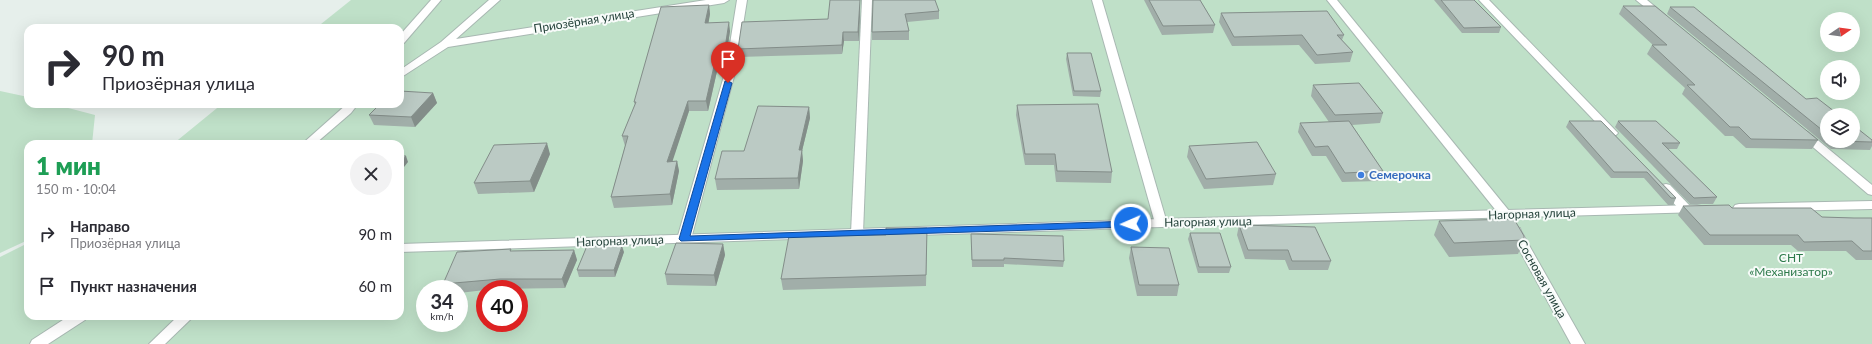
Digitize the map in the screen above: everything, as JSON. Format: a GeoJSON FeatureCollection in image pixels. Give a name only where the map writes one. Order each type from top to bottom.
{"type":"FeatureCollection","features":[{"type":"Feature","properties":{"kind":"street"},"geometry":{"type":"LineString","coordinates":[[404,36],[436,0]]}},
{"type":"Feature","properties":{"kind":"street"},"geometry":{"type":"LineString","coordinates":[[404,72],[445,44],[495,0]]}},
{"type":"Feature","properties":{"kind":"street","name":"Приозёрная улица"},"geometry":{"type":"LineString","coordinates":[[445,44],[724,0]]}},
{"type":"Feature","properties":{"kind":"street"},"geometry":{"type":"LineString","coordinates":[[684,239],[731,69],[742,0]]}},
{"type":"Feature","properties":{"kind":"street"},"geometry":{"type":"LineString","coordinates":[[857,233],[867,0]]}},
{"type":"Feature","properties":{"kind":"street"},"geometry":{"type":"LineString","coordinates":[[1097,0],[1161,223]]}},
{"type":"Feature","properties":{"kind":"street","name":"Сосновая улица"},"geometry":{"type":"LineString","coordinates":[[1332,0],[1506,215],[1578,344]]}},
{"type":"Feature","properties":{"kind":"street"},"geometry":{"type":"LineString","coordinates":[[1484,0],[1621,141]]}},
{"type":"Feature","properties":{"kind":"street"},"geometry":{"type":"LineString","coordinates":[[1641,0],[1666,20]]}},
{"type":"Feature","properties":{"kind":"street"},"geometry":{"type":"LineString","coordinates":[[313,140],[350,108]]}},
{"type":"Feature","properties":{"kind":"street"},"geometry":{"type":"LineString","coordinates":[[1793,125],[1872,191]]}},
{"type":"Feature","properties":{"kind":"street"},"geometry":{"type":"LineString","coordinates":[[1659,181],[1686,209]]}},
{"type":"Feature","properties":{"kind":"street"},"geometry":{"type":"LineString","coordinates":[[1725,208],[1872,205]]}},
{"type":"Feature","properties":{"kind":"street","name":"Нагорная улица"},"geometry":{"type":"LineString","coordinates":[[404,248],[1161,223],[1710,209]]}},
{"type":"Feature","properties":{"kind":"street"},"geometry":{"type":"LineString","coordinates":[[37,344],[74,320]]}},
{"type":"Feature","properties":{"kind":"street"},"geometry":{"type":"LineString","coordinates":[[156,344],[183,320]]}},
{"type":"Feature","properties":{"kind":"green space","name":"СНТ «Механизатор»"},"geometry":{"type":"Polygon","coordinates":[[[351,0],[1872,0],[1872,344],[0,344],[0,257],[24,245],[24,320],[404,320],[404,140],[178,140],[217,108],[404,108],[404,24],[321,24],[351,0]]]}},
{"type":"Feature","properties":{"kind":"green space"},"geometry":{"type":"Polygon","coordinates":[[[0,91],[24,96],[24,108],[68,108],[95,115],[92,140],[24,140],[24,242],[0,253],[0,91]]]}},
{"type":"Feature","properties":{"kind":"building"},"geometry":{"type":"Polygon","coordinates":[[[830,0],[860,0],[858,32],[843,32],[842,45],[738,49],[742,22],[828,19],[830,0]]]}},
{"type":"Feature","properties":{"kind":"building"},"geometry":{"type":"Polygon","coordinates":[[[873,0],[935,0],[939,11],[905,14],[909,31],[872,32],[873,0]]]}},
{"type":"Feature","properties":{"kind":"building"},"geometry":{"type":"Polygon","coordinates":[[[1149,0],[1200,0],[1215,25],[1163,26],[1149,0]]]}},
{"type":"Feature","properties":{"kind":"building"},"geometry":{"type":"Polygon","coordinates":[[[1441,0],[1474,0],[1501,27],[1464,28],[1441,0]]]}},
{"type":"Feature","properties":{"kind":"building"},"geometry":{"type":"Polygon","coordinates":[[[709,5],[705,23],[729,22],[725,48],[718,49],[706,101],[688,101],[667,162],[677,161],[670,194],[611,197],[628,136],[622,136],[636,102],[634,102],[661,7],[709,5]]]}},
{"type":"Feature","properties":{"kind":"building"},"geometry":{"type":"Polygon","coordinates":[[[1623,6],[1655,6],[1818,140],[1751,139],[1739,127],[1730,127],[1687,85],[1695,85],[1652,45],[1667,45],[1623,6]]]}},
{"type":"Feature","properties":{"kind":"building"},"geometry":{"type":"Polygon","coordinates":[[[1670,7],[1694,7],[1806,99],[1817,98],[1830,108],[1820,108],[1820,128],[1670,7]]]}},
{"type":"Feature","properties":{"kind":"building"},"geometry":{"type":"Polygon","coordinates":[[[1327,11],[1344,35],[1337,35],[1353,52],[1317,55],[1302,35],[1234,37],[1221,13],[1327,11]]]}},
{"type":"Feature","properties":{"kind":"building"},"geometry":{"type":"Polygon","coordinates":[[[1067,53],[1091,53],[1101,91],[1074,91],[1067,53]]]}},
{"type":"Feature","properties":{"kind":"building"},"geometry":{"type":"Polygon","coordinates":[[[1359,83],[1383,113],[1335,115],[1313,85],[1359,83]]]}},
{"type":"Feature","properties":{"kind":"building"},"geometry":{"type":"Polygon","coordinates":[[[404,91],[433,93],[411,117],[369,115],[376,108],[404,108],[404,91]]]}},
{"type":"Feature","properties":{"kind":"building"},"geometry":{"type":"Polygon","coordinates":[[[1098,104],[1112,172],[1057,171],[1055,154],[1025,154],[1017,105],[1098,104]]]}},
{"type":"Feature","properties":{"kind":"building"},"geometry":{"type":"Polygon","coordinates":[[[758,106],[809,107],[799,150],[802,150],[798,178],[715,179],[722,151],[744,151],[758,106]]]}},
{"type":"Feature","properties":{"kind":"building"},"geometry":{"type":"Polygon","coordinates":[[[1349,121],[1383,171],[1345,173],[1328,146],[1315,147],[1300,123],[1349,121]]]}},
{"type":"Feature","properties":{"kind":"building"},"geometry":{"type":"Polygon","coordinates":[[[1569,121],[1601,121],[1676,198],[1671,198],[1647,172],[1614,172],[1569,121]]]}},
{"type":"Feature","properties":{"kind":"building"},"geometry":{"type":"Polygon","coordinates":[[[1618,121],[1656,121],[1680,143],[1662,143],[1717,197],[1694,198],[1618,121]]]}},
{"type":"Feature","properties":{"kind":"building"},"geometry":{"type":"Polygon","coordinates":[[[1860,131],[1872,140],[1872,142],[1860,142],[1860,131]]]}},
{"type":"Feature","properties":{"kind":"building"},"geometry":{"type":"Polygon","coordinates":[[[1257,142],[1276,174],[1206,179],[1189,146],[1257,142]]]}},
{"type":"Feature","properties":{"kind":"building"},"geometry":{"type":"Polygon","coordinates":[[[547,143],[530,181],[474,183],[494,145],[547,143]]]}},
{"type":"Feature","properties":{"kind":"building"},"geometry":{"type":"Polygon","coordinates":[[[1729,205],[1732,208],[1811,208],[1822,217],[1872,218],[1872,251],[1863,251],[1852,241],[1804,242],[1798,235],[1710,235],[1683,206],[1729,205]]]}},
{"type":"Feature","properties":{"kind":"building"},"geometry":{"type":"Polygon","coordinates":[[[1514,219],[1524,236],[1524,240],[1454,243],[1439,221],[1514,219]]]}},
{"type":"Feature","properties":{"kind":"building"},"geometry":{"type":"Polygon","coordinates":[[[1239,225],[1315,227],[1331,261],[1292,261],[1288,250],[1248,250],[1239,225]]]}},
{"type":"Feature","properties":{"kind":"building"},"geometry":{"type":"Polygon","coordinates":[[[886,228],[927,228],[926,275],[781,279],[789,236],[886,235],[886,228]]]}},
{"type":"Feature","properties":{"kind":"building"},"geometry":{"type":"Polygon","coordinates":[[[1190,233],[1220,233],[1231,267],[1199,267],[1190,233]]]}},
{"type":"Feature","properties":{"kind":"building"},"geometry":{"type":"Polygon","coordinates":[[[971,234],[1063,236],[1064,261],[1004,258],[1004,260],[972,260],[971,234]]]}},
{"type":"Feature","properties":{"kind":"building"},"geometry":{"type":"Polygon","coordinates":[[[676,243],[723,244],[714,275],[665,274],[676,243]]]}},
{"type":"Feature","properties":{"kind":"building"},"geometry":{"type":"Polygon","coordinates":[[[587,246],[622,246],[614,270],[577,270],[587,246]]]}},
{"type":"Feature","properties":{"kind":"building"},"geometry":{"type":"Polygon","coordinates":[[[1131,247],[1169,248],[1179,285],[1139,285],[1131,247]]]}},
{"type":"Feature","properties":{"kind":"building"},"geometry":{"type":"Polygon","coordinates":[[[511,249],[510,251],[574,250],[562,279],[500,279],[468,282],[468,280],[445,280],[457,252],[511,249]]]}},
{"type":"Feature","properties":{"kind":"place","name":"Семерочка"},"geometry":{"type":"Point","coordinates":[1361,175]}},
{"type":"Feature","properties":{"kind":"route"},"geometry":{"type":"LineString","coordinates":[[728,83],[684,239],[1131,224]]}}]}
